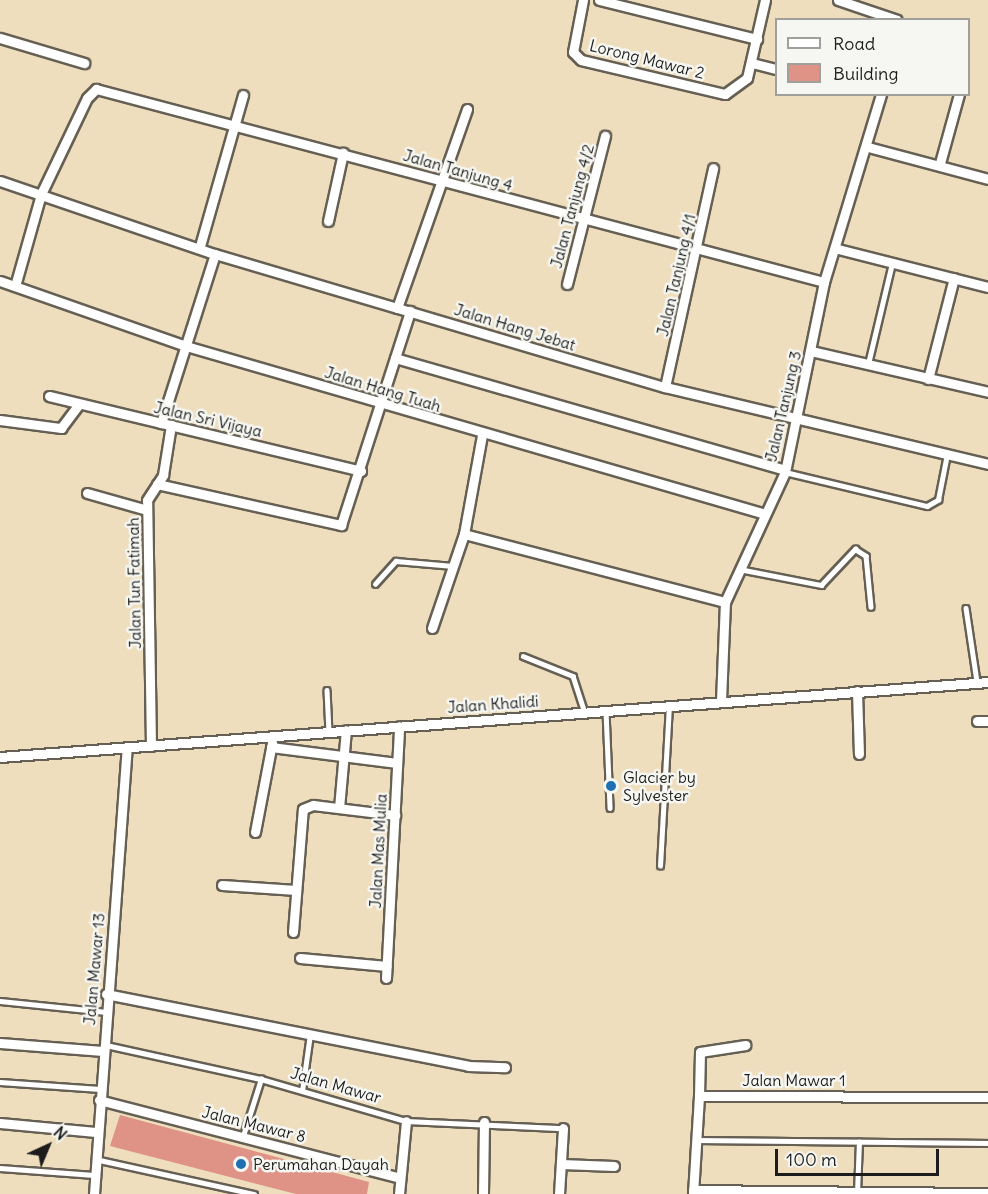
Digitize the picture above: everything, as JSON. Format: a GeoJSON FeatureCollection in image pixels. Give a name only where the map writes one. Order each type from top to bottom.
{"type":"FeatureCollection","features":[{"type":"Feature","properties":{"kind":"street","name":"Lorong Mawar 2"},"geometry":{"type":"LineString","coordinates":[[583,0],[573,52],[580,60],[725,94],[738,88],[752,63],[765,0]]}},
{"type":"Feature","properties":{"kind":"street"},"geometry":{"type":"LineString","coordinates":[[599,0],[757,39]]}},
{"type":"Feature","properties":{"kind":"street"},"geometry":{"type":"LineString","coordinates":[[838,0],[894,18]]}},
{"type":"Feature","properties":{"kind":"street"},"geometry":{"type":"LineString","coordinates":[[0,38],[84,63]]}},
{"type":"Feature","properties":{"kind":"street"},"geometry":{"type":"LineString","coordinates":[[752,63],[775,69]]}},
{"type":"Feature","properties":{"kind":"street","name":"Jalan Tanjung 4"},"geometry":{"type":"LineString","coordinates":[[41,195],[87,98],[96,89],[120,91],[699,253],[824,282]]}},
{"type":"Feature","properties":{"kind":"street"},"geometry":{"type":"LineString","coordinates":[[200,246],[232,123],[243,94]]}},
{"type":"Feature","properties":{"kind":"street","name":"Jalan Tanjung 3"},"geometry":{"type":"LineString","coordinates":[[721,701],[725,602],[736,568],[784,470],[797,420],[824,282],[838,249],[881,96]]}},
{"type":"Feature","properties":{"kind":"street"},"geometry":{"type":"LineString","coordinates":[[940,163],[958,96]]}},
{"type":"Feature","properties":{"kind":"street"},"geometry":{"type":"LineString","coordinates":[[398,308],[444,182],[467,109]]}},
{"type":"Feature","properties":{"kind":"street","name":"Jalan Tanjung 4/2"},"geometry":{"type":"LineString","coordinates":[[567,284],[605,136]]}},
{"type":"Feature","properties":{"kind":"street"},"geometry":{"type":"LineString","coordinates":[[868,147],[940,163],[988,179]]}},
{"type":"Feature","properties":{"kind":"street"},"geometry":{"type":"LineString","coordinates":[[328,221],[343,153]]}},
{"type":"Feature","properties":{"kind":"street","name":"Jalan Tanjung 4/1"},"geometry":{"type":"LineString","coordinates":[[665,387],[699,253],[713,168]]}},
{"type":"Feature","properties":{"kind":"street","name":"Jalan Hang Jebat"},"geometry":{"type":"LineString","coordinates":[[0,182],[200,246],[215,254],[665,387],[988,464]]}},
{"type":"Feature","properties":{"kind":"street"},"geometry":{"type":"LineString","coordinates":[[15,286],[41,195]]}},
{"type":"Feature","properties":{"kind":"street"},"geometry":{"type":"LineString","coordinates":[[838,249],[988,287]]}},
{"type":"Feature","properties":{"kind":"street","name":"Jalan Tun Fatimah"},"geometry":{"type":"LineString","coordinates":[[151,746],[147,510],[157,484],[166,424],[186,346],[215,254]]}},
{"type":"Feature","properties":{"kind":"street"},"geometry":{"type":"LineString","coordinates":[[928,379],[954,278]]}},
{"type":"Feature","properties":{"kind":"street","name":"Jalan Hang Tuah"},"geometry":{"type":"LineString","coordinates":[[0,281],[186,346],[482,435],[762,513]]}},
{"type":"Feature","properties":{"kind":"street"},"geometry":{"type":"LineString","coordinates":[[157,484],[333,528],[345,522],[410,311]]}},
{"type":"Feature","properties":{"kind":"street"},"geometry":{"type":"LineString","coordinates":[[811,351],[988,392]]}},
{"type":"Feature","properties":{"kind":"street"},"geometry":{"type":"LineString","coordinates":[[395,358],[784,470]]}},
{"type":"Feature","properties":{"kind":"street","name":"Jalan Sri Vijaya"},"geometry":{"type":"LineString","coordinates":[[49,396],[361,471]]}},
{"type":"Feature","properties":{"kind":"street"},"geometry":{"type":"LineString","coordinates":[[0,420],[61,428],[79,404]]}},
{"type":"Feature","properties":{"kind":"street"},"geometry":{"type":"LineString","coordinates":[[432,628],[464,534],[482,435]]}},
{"type":"Feature","properties":{"kind":"street"},"geometry":{"type":"LineString","coordinates":[[87,493],[147,510]]}},
{"type":"Feature","properties":{"kind":"street"},"geometry":{"type":"LineString","coordinates":[[464,534],[725,602]]}},
{"type":"Feature","properties":{"kind":"street","name":"Jalan Khalidi"},"geometry":{"type":"LineString","coordinates":[[0,757],[302,732],[330,732],[988,682]]}},
{"type":"Feature","properties":{"kind":"street"},"geometry":{"type":"LineString","coordinates":[[857,691],[859,753]]}},
{"type":"Feature","properties":{"kind":"street"},"geometry":{"type":"LineString","coordinates":[[977,721],[988,721]]}},
{"type":"Feature","properties":{"kind":"street","name":"Jalan Mas Mulia"},"geometry":{"type":"LineString","coordinates":[[386,978],[399,726]]}},
{"type":"Feature","properties":{"kind":"street"},"geometry":{"type":"LineString","coordinates":[[339,808],[346,755],[346,730]]}},
{"type":"Feature","properties":{"kind":"street"},"geometry":{"type":"LineString","coordinates":[[300,750],[302,732]]}},
{"type":"Feature","properties":{"kind":"street"},"geometry":{"type":"LineString","coordinates":[[255,832],[273,735]]}},
{"type":"Feature","properties":{"kind":"street","name":"Jalan Mawar 13"},"geometry":{"type":"LineString","coordinates":[[94,1194],[94,1159],[106,994],[127,747]]}},
{"type":"Feature","properties":{"kind":"street"},"geometry":{"type":"LineString","coordinates":[[271,747],[397,763]]}},
{"type":"Feature","properties":{"kind":"street"},"geometry":{"type":"LineString","coordinates":[[293,932],[303,809],[339,808],[395,815]]}},
{"type":"Feature","properties":{"kind":"street"},"geometry":{"type":"LineString","coordinates":[[222,885],[296,890]]}},
{"type":"Feature","properties":{"kind":"street"},"geometry":{"type":"LineString","coordinates":[[300,958],[387,966]]}},
{"type":"Feature","properties":{"kind":"street"},"geometry":{"type":"LineString","coordinates":[[106,994],[310,1032],[468,1066],[505,1067]]}},
{"type":"Feature","properties":{"kind":"street"},"geometry":{"type":"LineString","coordinates":[[0,1043],[103,1048]]}},
{"type":"Feature","properties":{"kind":"street"},"geometry":{"type":"LineString","coordinates":[[745,1045],[700,1052],[693,1192],[988,1193]]}},
{"type":"Feature","properties":{"kind":"street","name":"Jalan Mawar 1"},"geometry":{"type":"LineString","coordinates":[[699,1096],[988,1097]]}},
{"type":"Feature","properties":{"kind":"street","name":"Jalan Mawar 8"},"geometry":{"type":"LineString","coordinates":[[99,1100],[400,1178]]}},
{"type":"Feature","properties":{"kind":"street"},"geometry":{"type":"LineString","coordinates":[[399,1194],[406,1121]]}},
{"type":"Feature","properties":{"kind":"street"},"geometry":{"type":"LineString","coordinates":[[483,1194],[484,1122]]}},
{"type":"Feature","properties":{"kind":"street"},"geometry":{"type":"LineString","coordinates":[[0,1123],[96,1132]]}},
{"type":"Feature","properties":{"kind":"street"},"geometry":{"type":"LineString","coordinates":[[559,1194],[563,1128]]}},
{"type":"Feature","properties":{"kind":"street"},"geometry":{"type":"LineString","coordinates":[[561,1164],[614,1166]]}},
{"type":"Feature","properties":{"kind":"lane"},"geometry":{"type":"LineString","coordinates":[[868,364],[892,263]]}},
{"type":"Feature","properties":{"kind":"lane"},"geometry":{"type":"LineString","coordinates":[[784,470],[934,506],[947,454]]}},
{"type":"Feature","properties":{"kind":"lane"},"geometry":{"type":"LineString","coordinates":[[736,568],[821,585],[855,549],[866,556],[871,607]]}},
{"type":"Feature","properties":{"kind":"lane"},"geometry":{"type":"LineString","coordinates":[[375,585],[396,561],[453,566]]}},
{"type":"Feature","properties":{"kind":"lane"},"geometry":{"type":"LineString","coordinates":[[966,608],[977,682]]}},
{"type":"Feature","properties":{"kind":"lane"},"geometry":{"type":"LineString","coordinates":[[523,656],[573,676],[585,712]]}},
{"type":"Feature","properties":{"kind":"lane"},"geometry":{"type":"LineString","coordinates":[[327,690],[330,732]]}},
{"type":"Feature","properties":{"kind":"lane"},"geometry":{"type":"LineString","coordinates":[[660,866],[669,705]]}},
{"type":"Feature","properties":{"kind":"lane"},"geometry":{"type":"LineString","coordinates":[[606,711],[610,808]]}},
{"type":"Feature","properties":{"kind":"lane"},"geometry":{"type":"LineString","coordinates":[[0,1001],[106,1012]]}},
{"type":"Feature","properties":{"kind":"lane"},"geometry":{"type":"LineString","coordinates":[[303,1091],[310,1032]]}},
{"type":"Feature","properties":{"kind":"lane","name":"Jalan Mawar"},"geometry":{"type":"LineString","coordinates":[[103,1048],[261,1079],[406,1121],[484,1122],[563,1128]]}},
{"type":"Feature","properties":{"kind":"lane"},"geometry":{"type":"LineString","coordinates":[[243,1136],[261,1079]]}},
{"type":"Feature","properties":{"kind":"lane"},"geometry":{"type":"LineString","coordinates":[[0,1082],[100,1089]]}},
{"type":"Feature","properties":{"kind":"lane"},"geometry":{"type":"LineString","coordinates":[[696,1140],[988,1143]]}},
{"type":"Feature","properties":{"kind":"lane"},"geometry":{"type":"LineString","coordinates":[[857,1193],[859,1142]]}},
{"type":"Feature","properties":{"kind":"lane"},"geometry":{"type":"LineString","coordinates":[[94,1159],[254,1194]]}},
{"type":"Feature","properties":{"kind":"lane"},"geometry":{"type":"LineString","coordinates":[[0,1168],[94,1175]]}},
{"type":"Feature","properties":{"kind":"building","name":"Perumahan Dayah"},"geometry":{"type":"Polygon","coordinates":[[[120,1115],[369,1182],[367,1194],[296,1194],[110,1146],[120,1115]]]}},
{"type":"Feature","properties":{"kind":"place","name":"Glacier by Sylvester"},"geometry":{"type":"Point","coordinates":[611,786]}},
{"type":"Feature","properties":{"kind":"place","name":"Perumahan Dayah"},"geometry":{"type":"Point","coordinates":[241,1164]}}]}
